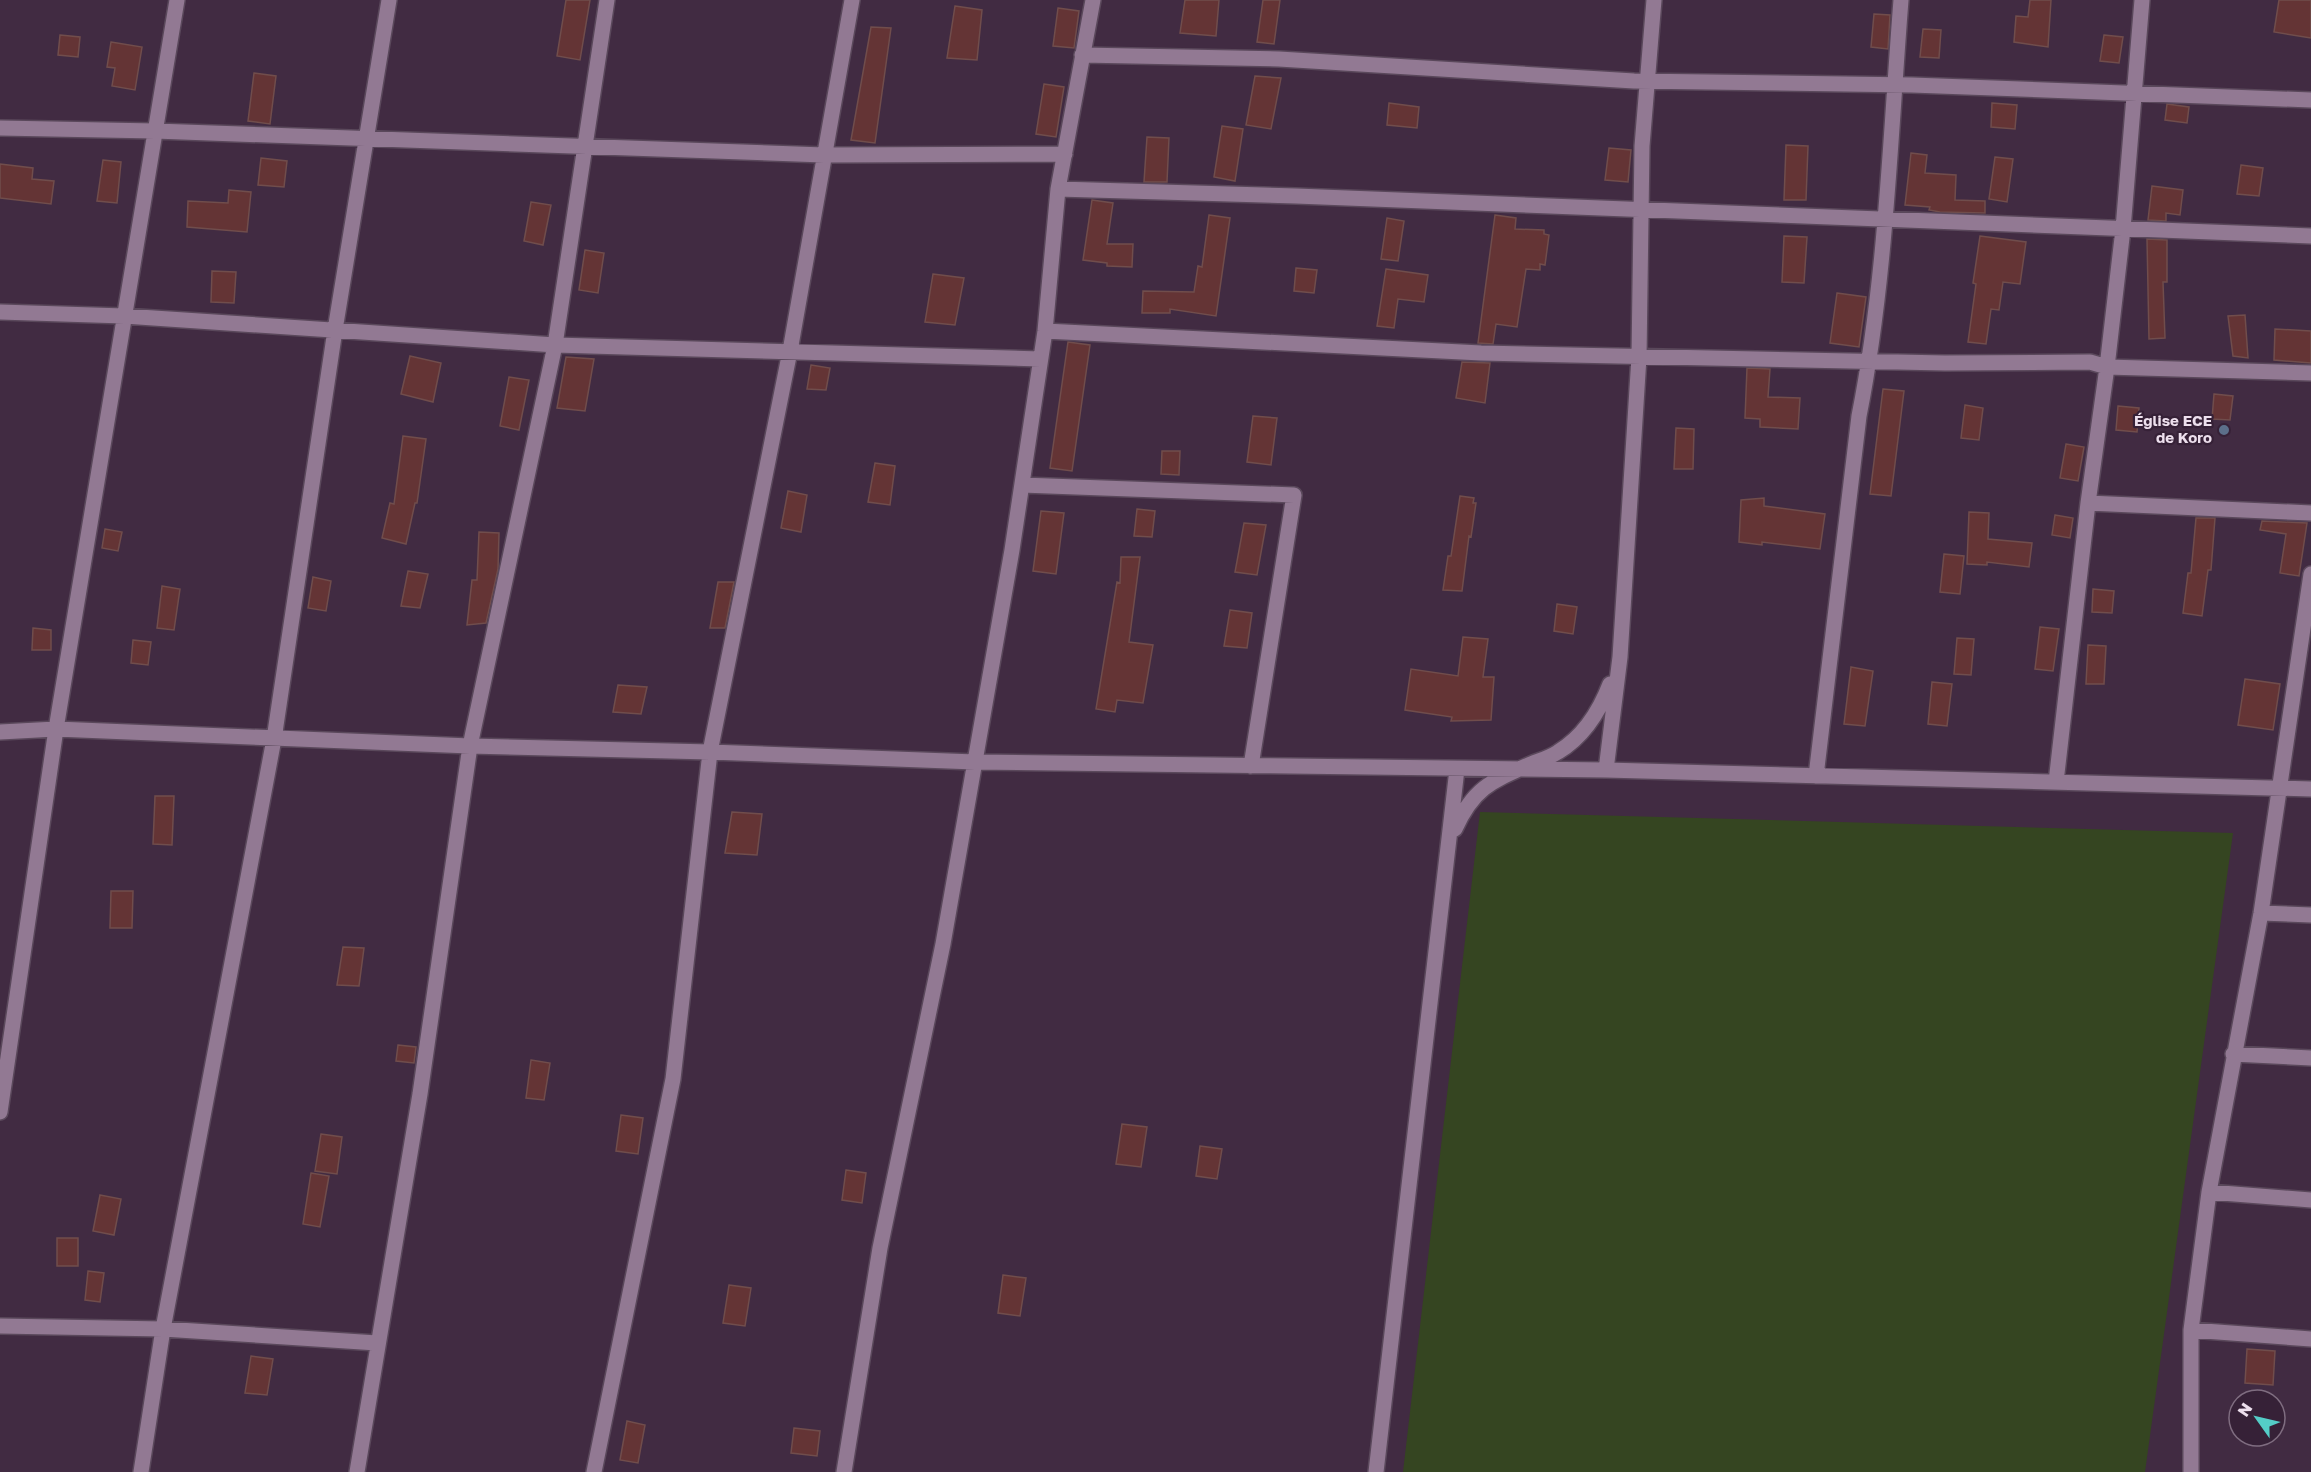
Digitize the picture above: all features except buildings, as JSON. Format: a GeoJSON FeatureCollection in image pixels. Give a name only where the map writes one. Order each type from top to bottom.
{"type":"FeatureCollection","features":[{"type":"Feature","properties":{"kind":"street"},"geometry":{"type":"LineString","coordinates":[[0,1112],[56,729],[177,0]]}},
{"type":"Feature","properties":{"kind":"street"},"geometry":{"type":"LineString","coordinates":[[141,1472],[163,1329],[274,739],[335,330],[389,0]]}},
{"type":"Feature","properties":{"kind":"street"},"geometry":{"type":"LineString","coordinates":[[357,1472],[420,1094],[470,746],[555,345],[607,0]]}},
{"type":"Feature","properties":{"kind":"street"},"geometry":{"type":"LineString","coordinates":[[594,1472],[673,1079],[710,752],[790,351],[852,0]]}},
{"type":"Feature","properties":{"kind":"street"},"geometry":{"type":"LineString","coordinates":[[844,1472],[880,1248],[943,944],[1022,486],[1045,330],[1059,189],[1093,0]]}},
{"type":"Feature","properties":{"kind":"street"},"geometry":{"type":"LineString","coordinates":[[1606,770],[1620,657],[1639,357],[1642,146],[1654,0]]}},
{"type":"Feature","properties":{"kind":"street"},"geometry":{"type":"LineString","coordinates":[[1816,776],[1859,416],[1870,361],[1885,220],[1901,0]]}},
{"type":"Feature","properties":{"kind":"street"},"geometry":{"type":"LineString","coordinates":[[2056,782],[2088,503],[2108,367],[2123,229],[2142,0]]}},
{"type":"Feature","properties":{"kind":"street"},"geometry":{"type":"LineString","coordinates":[[1083,55],[1279,59],[1647,81],[1894,85],[2311,100]]}},
{"type":"Feature","properties":{"kind":"street"},"geometry":{"type":"LineString","coordinates":[[0,128],[155,130],[824,155],[1065,154]]}},
{"type":"Feature","properties":{"kind":"street"},"geometry":{"type":"LineString","coordinates":[[1059,189],[1296,196],[2311,236]]}},
{"type":"Feature","properties":{"kind":"street"},"geometry":{"type":"LineString","coordinates":[[0,312],[124,316],[555,345],[1040,359]]}},
{"type":"Feature","properties":{"kind":"street"},"geometry":{"type":"LineString","coordinates":[[1045,330],[1481,353],[1870,361],[2090,362],[2108,367],[2311,373]]}},
{"type":"Feature","properties":{"kind":"street"},"geometry":{"type":"LineString","coordinates":[[1022,486],[1294,495],[1251,766]]}},
{"type":"Feature","properties":{"kind":"street"},"geometry":{"type":"LineString","coordinates":[[2088,503],[2311,513]]}},
{"type":"Feature","properties":{"kind":"street"},"geometry":{"type":"LineString","coordinates":[[2191,1472],[2191,1330],[2209,1192],[2261,913],[2279,788],[2306,638],[2311,574]]}},
{"type":"Feature","properties":{"kind":"street"},"geometry":{"type":"LineString","coordinates":[[1448,846],[1463,811],[1477,792],[1519,769],[1559,752],[1586,729],[1604,700],[1620,657]]}},
{"type":"Feature","properties":{"kind":"street"},"geometry":{"type":"LineString","coordinates":[[0,732],[56,729],[274,739],[975,762],[1606,770],[2311,789]]}},
{"type":"Feature","properties":{"kind":"street"},"geometry":{"type":"LineString","coordinates":[[1376,1472],[1457,769]]}},
{"type":"Feature","properties":{"kind":"street"},"geometry":{"type":"LineString","coordinates":[[2261,913],[2311,915]]}},
{"type":"Feature","properties":{"kind":"street"},"geometry":{"type":"LineString","coordinates":[[2233,1054],[2311,1058]]}},
{"type":"Feature","properties":{"kind":"street"},"geometry":{"type":"LineString","coordinates":[[2209,1192],[2311,1200]]}},
{"type":"Feature","properties":{"kind":"street"},"geometry":{"type":"LineString","coordinates":[[0,1326],[163,1329],[377,1343]]}},
{"type":"Feature","properties":{"kind":"street"},"geometry":{"type":"LineString","coordinates":[[2191,1330],[2311,1339]]}},
{"type":"Feature","properties":{"kind":"green space"},"geometry":{"type":"Polygon","coordinates":[[[1480,812],[2233,833],[2145,1472],[1403,1472],[1480,812]]]}},
{"type":"Feature","properties":{"kind":"place","name":"Église ECE de Koro"},"geometry":{"type":"Point","coordinates":[2224,430]}}]}
